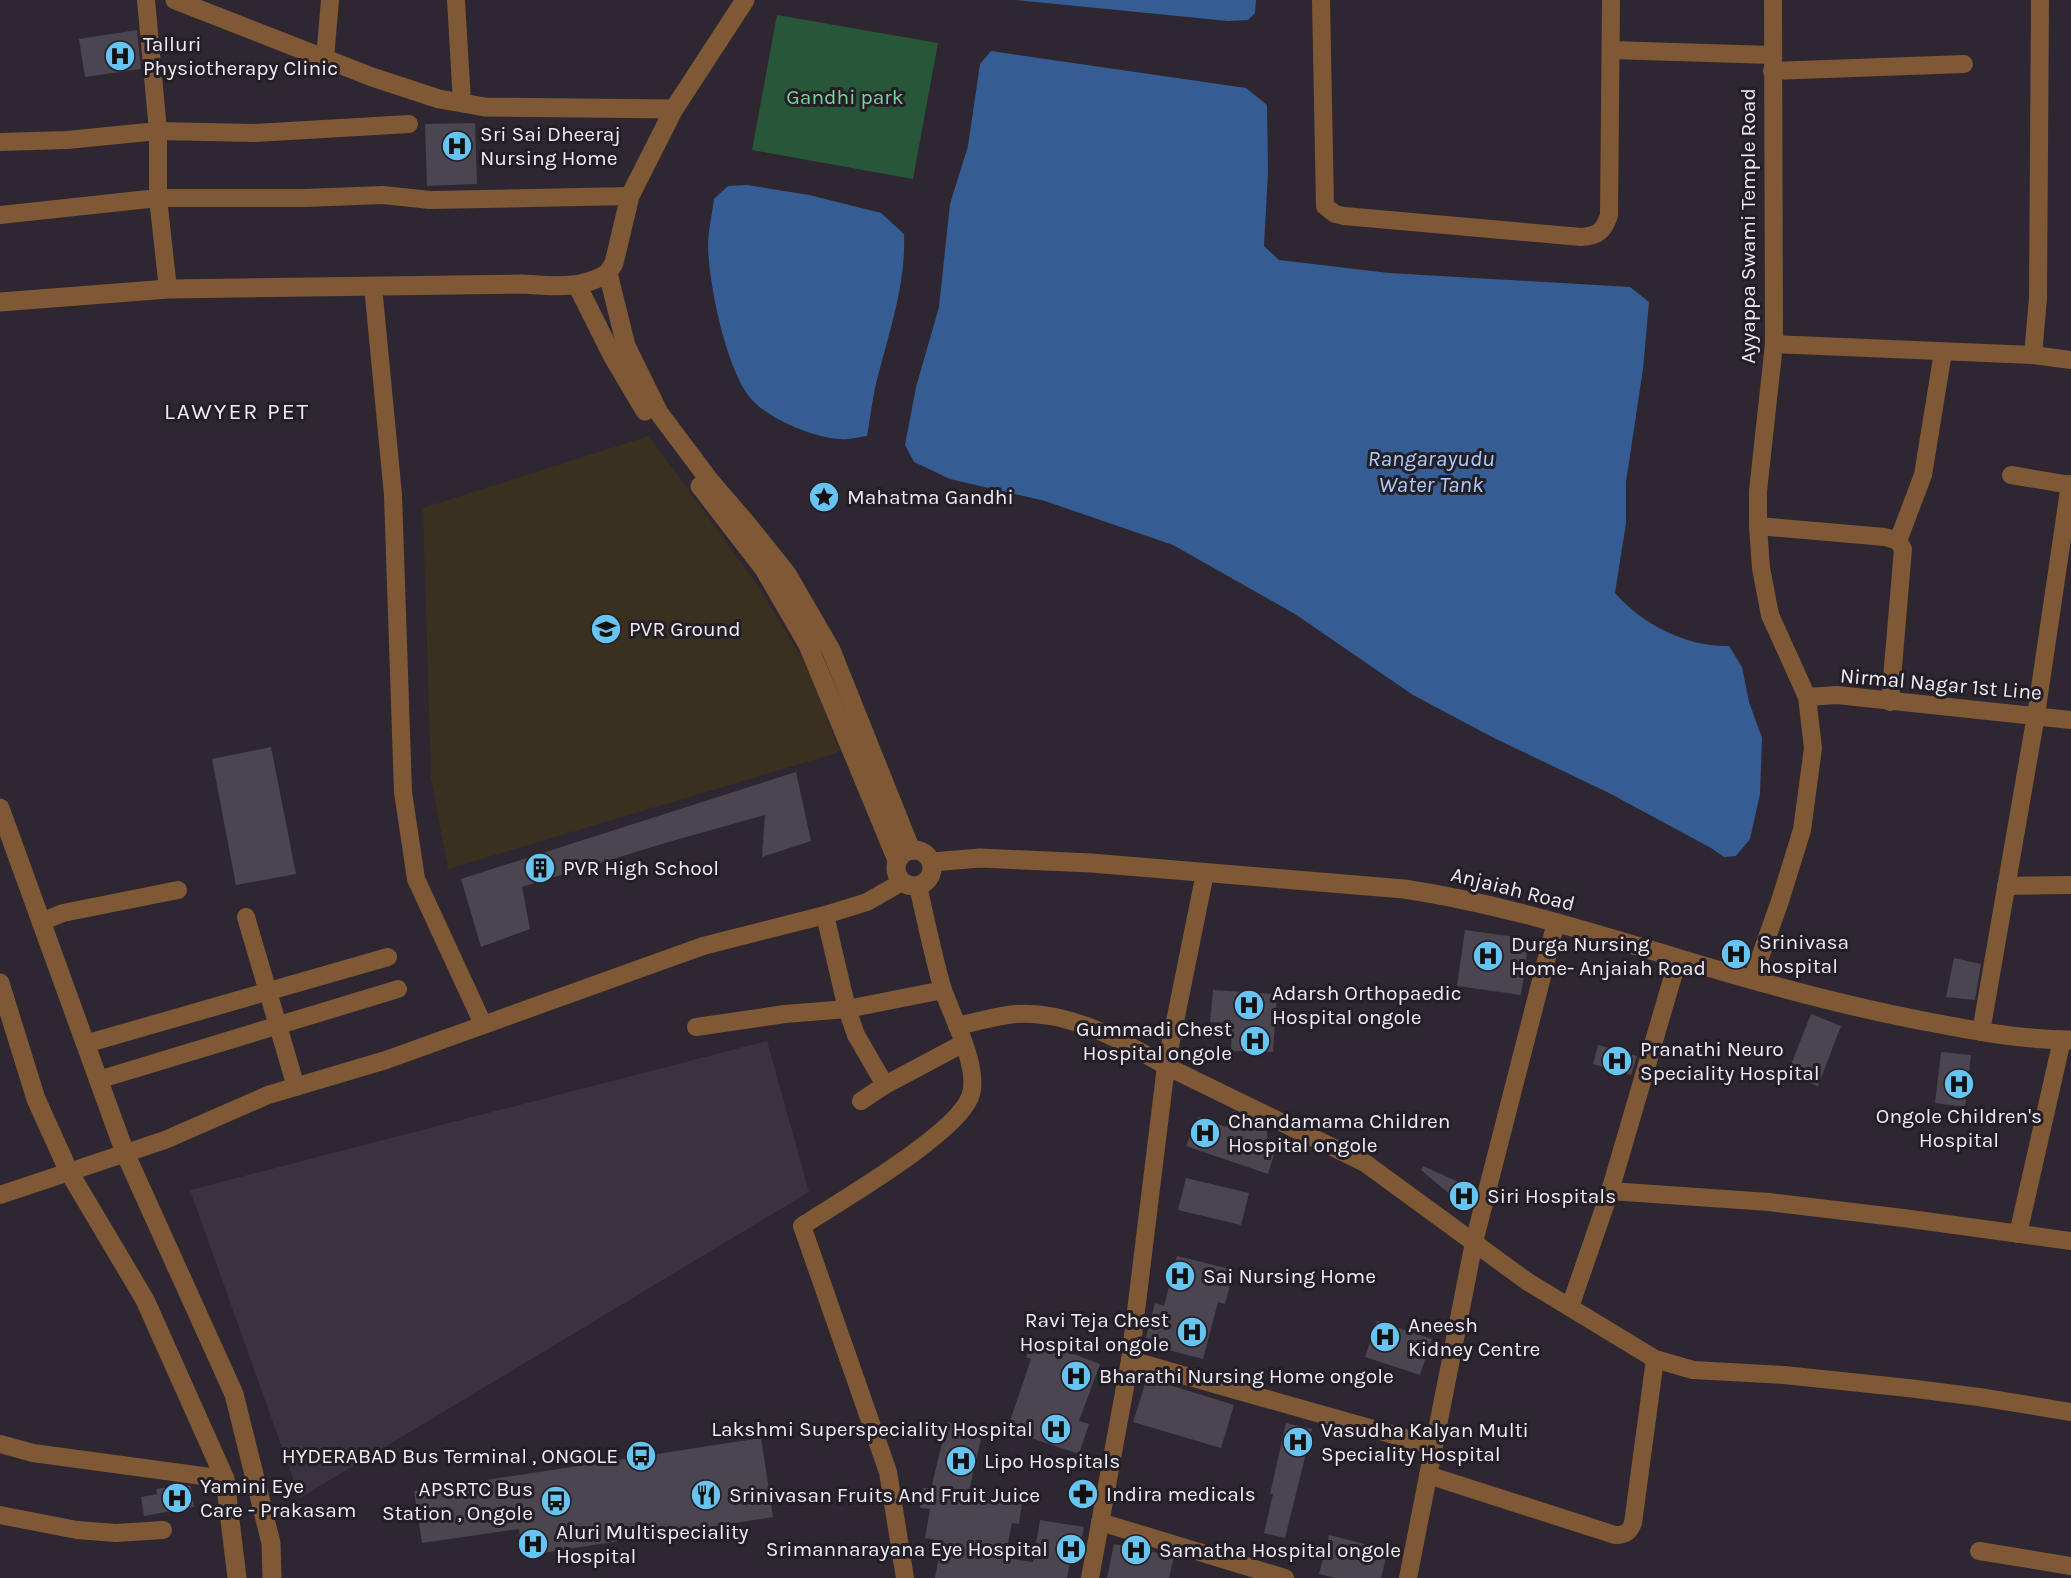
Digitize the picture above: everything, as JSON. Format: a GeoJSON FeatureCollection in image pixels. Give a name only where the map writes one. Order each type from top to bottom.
{"type":"FeatureCollection","features":[{"type":"Feature","properties":{"kind":"street"},"geometry":{"type":"LineString","coordinates":[[146,0],[158,131],[158,198],[168,289]]}},
{"type":"Feature","properties":{"kind":"street"},"geometry":{"type":"LineString","coordinates":[[175,0],[439,99],[485,107],[674,109]]}},
{"type":"Feature","properties":{"kind":"street"},"geometry":{"type":"LineString","coordinates":[[325,58],[330,0]]}},
{"type":"Feature","properties":{"kind":"street"},"geometry":{"type":"LineString","coordinates":[[456,0],[462,103]]}},
{"type":"Feature","properties":{"kind":"street"},"geometry":{"type":"LineString","coordinates":[[0,302],[168,289],[577,285],[593,282],[608,273],[614,263],[630,195],[674,109],[745,0]]}},
{"type":"Feature","properties":{"kind":"street"},"geometry":{"type":"LineString","coordinates":[[1321,0],[1325,206],[1335,214],[1344,216],[1581,237],[1593,237],[1601,233],[1609,215],[1611,0]]}},
{"type":"Feature","properties":{"kind":"street","name":"Ayyappa Swami Temple Road"},"geometry":{"type":"LineString","coordinates":[[1752,980],[1802,830],[1814,748],[1807,697],[1770,615],[1761,568],[1758,526],[1758,491],[1774,344],[1773,0]]}},
{"type":"Feature","properties":{"kind":"street"},"geometry":{"type":"LineString","coordinates":[[2033,355],[2038,298],[2040,0]]}},
{"type":"Feature","properties":{"kind":"street"},"geometry":{"type":"LineString","coordinates":[[1611,50],[1772,63],[1964,64]]}},
{"type":"Feature","properties":{"kind":"street"},"geometry":{"type":"LineString","coordinates":[[0,142],[67,140],[158,131],[255,133],[409,124]]}},
{"type":"Feature","properties":{"kind":"street"},"geometry":{"type":"LineString","coordinates":[[0,215],[158,198],[383,195],[430,200],[630,195]]}},
{"type":"Feature","properties":{"kind":"street"},"geometry":{"type":"LineString","coordinates":[[608,273],[626,346],[659,412],[709,481],[787,574],[831,650],[904,855],[896,872],[910,884],[943,990],[960,1034],[972,1080],[971,1096],[958,1115],[927,1143],[802,1226],[888,1472],[905,1578]]}},
{"type":"Feature","properties":{"kind":"street"},"geometry":{"type":"LineString","coordinates":[[577,285],[613,357],[646,413],[764,569],[808,645],[904,855]]}},
{"type":"Feature","properties":{"kind":"street"},"geometry":{"type":"LineString","coordinates":[[373,286],[393,495],[403,792],[416,879],[483,1024]]}},
{"type":"Feature","properties":{"kind":"street"},"geometry":{"type":"LineString","coordinates":[[1774,344],[2033,355],[2071,360]]}},
{"type":"Feature","properties":{"kind":"street"},"geometry":{"type":"LineString","coordinates":[[1898,541],[1923,475],[1943,352]]}},
{"type":"Feature","properties":{"kind":"street"},"geometry":{"type":"LineString","coordinates":[[1981,1032],[2036,715],[2071,484],[2011,475]]}},
{"type":"Feature","properties":{"kind":"street"},"geometry":{"type":"LineString","coordinates":[[1758,526],[1885,537],[1898,541],[1903,549],[1890,702]]}},
{"type":"Feature","properties":{"kind":"street","name":"Nirmal Nagar 1st Line"},"geometry":{"type":"LineString","coordinates":[[1807,697],[1837,695],[2071,720]]}},
{"type":"Feature","properties":{"kind":"street"},"geometry":{"type":"LineString","coordinates":[[0,808],[125,1153],[234,1394],[271,1543],[272,1578]]}},
{"type":"Feature","properties":{"kind":"street"},"geometry":{"type":"LineString","coordinates":[[0,1195],[165,1140],[268,1095],[386,1060],[703,946],[825,915],[930,877],[932,862],[927,855],[920,851],[904,855]]}},
{"type":"Feature","properties":{"kind":"street","name":"Anjaiah Road"},"geometry":{"type":"LineString","coordinates":[[932,862],[1008,859],[1091,863],[1404,889],[1556,922],[1846,1005],[1981,1032],[2035,1040],[2067,1040]]}},
{"type":"Feature","properties":{"kind":"street"},"geometry":{"type":"LineString","coordinates":[[1090,1578],[1130,1360],[1166,1066],[1205,873]]}},
{"type":"Feature","properties":{"kind":"street"},"geometry":{"type":"LineString","coordinates":[[2006,886],[2071,885]]}},
{"type":"Feature","properties":{"kind":"street"},"geometry":{"type":"LineString","coordinates":[[41,922],[63,913],[178,890]]}},
{"type":"Feature","properties":{"kind":"street"},"geometry":{"type":"LineString","coordinates":[[825,915],[847,1009],[856,1035],[885,1085]]}},
{"type":"Feature","properties":{"kind":"street"},"geometry":{"type":"LineString","coordinates":[[246,918],[296,1087]]}},
{"type":"Feature","properties":{"kind":"street"},"geometry":{"type":"LineString","coordinates":[[1408,1578],[1474,1242],[1556,922]]}},
{"type":"Feature","properties":{"kind":"street"},"geometry":{"type":"LineString","coordinates":[[85,1044],[388,957]]}},
{"type":"Feature","properties":{"kind":"street"},"geometry":{"type":"LineString","coordinates":[[1570,1307],[1610,1191],[1678,958]]}},
{"type":"Feature","properties":{"kind":"street"},"geometry":{"type":"LineString","coordinates":[[0,983],[36,1099],[69,1172],[145,1300],[225,1479],[237,1578]]}},
{"type":"Feature","properties":{"kind":"street"},"geometry":{"type":"LineString","coordinates":[[98,1080],[398,989]]}},
{"type":"Feature","properties":{"kind":"street"},"geometry":{"type":"LineString","coordinates":[[696,1027],[785,1014],[847,1009],[943,990]]}},
{"type":"Feature","properties":{"kind":"street"},"geometry":{"type":"LineString","coordinates":[[861,1101],[960,1034],[1016,1014],[1060,1018],[1132,1046],[1166,1066],[1366,1163],[1528,1282],[1655,1359],[1693,1370],[1908,1388],[2071,1412]]}},
{"type":"Feature","properties":{"kind":"street"},"geometry":{"type":"LineString","coordinates":[[2018,1234],[2067,1040]]}},
{"type":"Feature","properties":{"kind":"street"},"geometry":{"type":"LineString","coordinates":[[1610,1191],[1769,1202],[2071,1241]]}},
{"type":"Feature","properties":{"kind":"street"},"geometry":{"type":"LineString","coordinates":[[1428,1475],[1615,1535],[1623,1535],[1630,1531],[1633,1523],[1655,1359]]}},
{"type":"Feature","properties":{"kind":"street"},"geometry":{"type":"LineString","coordinates":[[1130,1360],[1433,1447]]}},
{"type":"Feature","properties":{"kind":"street"},"geometry":{"type":"LineString","coordinates":[[0,1444],[33,1453],[225,1479]]}},
{"type":"Feature","properties":{"kind":"street"},"geometry":{"type":"LineString","coordinates":[[0,1516],[77,1530],[116,1533],[163,1530]]}},
{"type":"Feature","properties":{"kind":"street"},"geometry":{"type":"LineString","coordinates":[[1100,1522],[1284,1578]]}},
{"type":"Feature","properties":{"kind":"street"},"geometry":{"type":"LineString","coordinates":[[1979,1551],[2071,1566]]}},
{"type":"Feature","properties":{"kind":"shaded area","name":"PVR Ground"},"geometry":{"type":"Polygon","coordinates":[[[649,436],[759,587],[810,672],[840,752],[448,869],[431,778],[423,508],[649,436]]]}},
{"type":"Feature","properties":{"kind":"shaded area"},"geometry":{"type":"Polygon","coordinates":[[[767,1041],[809,1192],[300,1498],[190,1190],[767,1041]]]}},
{"type":"Feature","properties":{"kind":"green space","name":"Gandhi park"},"geometry":{"type":"Polygon","coordinates":[[[777,15],[938,43],[913,179],[752,150],[777,15]]]}},
{"type":"Feature","properties":{"kind":"water"},"geometry":{"type":"Polygon","coordinates":[[[1015,0],[1256,0],[1255,13],[1248,20],[1228,21],[1015,0]]]}},
{"type":"Feature","properties":{"kind":"water","name":"Rangarayudu Water Tank"},"geometry":{"type":"Polygon","coordinates":[[[991,51],[1246,88],[1267,105],[1268,172],[1264,246],[1279,260],[1389,273],[1630,287],[1649,302],[1643,369],[1626,482],[1626,523],[1615,593],[1639,615],[1667,632],[1697,643],[1729,646],[1742,667],[1749,702],[1762,738],[1760,794],[1750,839],[1736,856],[1724,857],[1609,793],[1494,738],[1413,695],[1295,614],[1173,545],[1045,501],[950,479],[914,462],[905,445],[916,387],[939,307],[950,204],[968,146],[980,64],[991,51]]]}},
{"type":"Feature","properties":{"kind":"water"},"geometry":{"type":"Polygon","coordinates":[[[747,185],[809,195],[881,213],[904,234],[900,287],[875,387],[867,436],[830,438],[806,432],[782,421],[753,401],[735,371],[716,305],[708,241],[714,199],[728,186],[747,185]]]}},
{"type":"Feature","properties":{"kind":"building"},"geometry":{"type":"Polygon","coordinates":[[[137,30],[141,69],[85,77],[79,39],[137,30]]]}},
{"type":"Feature","properties":{"kind":"building"},"geometry":{"type":"Polygon","coordinates":[[[475,123],[477,184],[427,186],[425,124],[475,123]]]}},
{"type":"Feature","properties":{"kind":"building"},"geometry":{"type":"Polygon","coordinates":[[[271,747],[296,874],[236,885],[212,759],[271,747]]]}},
{"type":"Feature","properties":{"kind":"building","name":"PVR High School"},"geometry":{"type":"Polygon","coordinates":[[[796,772],[811,841],[762,857],[765,815],[522,887],[530,929],[481,947],[461,879],[796,772]]]}},
{"type":"Feature","properties":{"kind":"building"},"geometry":{"type":"Polygon","coordinates":[[[1465,930],[1529,939],[1521,995],[1457,986],[1465,930]]]}},
{"type":"Feature","properties":{"kind":"building"},"geometry":{"type":"Polygon","coordinates":[[[1954,958],[1981,964],[1975,1000],[1946,997],[1954,958]]]}},
{"type":"Feature","properties":{"kind":"building"},"geometry":{"type":"Polygon","coordinates":[[[1213,990],[1277,994],[1273,1052],[1231,1051],[1232,1023],[1210,1022],[1213,990]]]}},
{"type":"Feature","properties":{"kind":"building"},"geometry":{"type":"Polygon","coordinates":[[[1811,1014],[1841,1026],[1818,1086],[1787,1075],[1811,1014]]]}},
{"type":"Feature","properties":{"kind":"building"},"geometry":{"type":"Polygon","coordinates":[[[1598,1045],[1637,1056],[1631,1075],[1593,1064],[1598,1045]]]}},
{"type":"Feature","properties":{"kind":"building"},"geometry":{"type":"Polygon","coordinates":[[[1941,1052],[1971,1055],[1965,1107],[1935,1103],[1941,1052]]]}},
{"type":"Feature","properties":{"kind":"building"},"geometry":{"type":"Polygon","coordinates":[[[1233,1111],[1267,1128],[1267,1139],[1277,1144],[1268,1174],[1186,1146],[1198,1117],[1226,1127],[1233,1111]]]}},
{"type":"Feature","properties":{"kind":"building"},"geometry":{"type":"Polygon","coordinates":[[[1423,1166],[1476,1190],[1470,1211],[1421,1170],[1423,1166]]]}},
{"type":"Feature","properties":{"kind":"building"},"geometry":{"type":"Polygon","coordinates":[[[1186,1178],[1249,1193],[1241,1225],[1178,1210],[1186,1178]]]}},
{"type":"Feature","properties":{"kind":"building"},"geometry":{"type":"Polygon","coordinates":[[[1177,1256],[1234,1270],[1225,1304],[1218,1302],[1203,1359],[1144,1344],[1155,1303],[1164,1306],[1177,1256]]]}},
{"type":"Feature","properties":{"kind":"building"},"geometry":{"type":"Polygon","coordinates":[[[1377,1321],[1432,1339],[1420,1375],[1365,1357],[1377,1321]]]}},
{"type":"Feature","properties":{"kind":"building"},"geometry":{"type":"Polygon","coordinates":[[[1033,1339],[1100,1364],[1079,1421],[1089,1424],[1079,1454],[1007,1430],[1031,1359],[1026,1357],[1033,1339]]]}},
{"type":"Feature","properties":{"kind":"building"},"geometry":{"type":"Polygon","coordinates":[[[1147,1378],[1234,1405],[1221,1448],[1133,1422],[1147,1378]]]}},
{"type":"Feature","properties":{"kind":"building"},"geometry":{"type":"Polygon","coordinates":[[[947,1422],[983,1431],[968,1495],[1022,1504],[1019,1524],[1012,1523],[1005,1558],[1033,1562],[1040,1520],[1084,1527],[1078,1559],[1071,1558],[1067,1578],[935,1578],[942,1541],[925,1538],[930,1509],[920,1508],[923,1488],[931,1489],[947,1422]]]}},
{"type":"Feature","properties":{"kind":"building"},"geometry":{"type":"Polygon","coordinates":[[[1286,1423],[1312,1429],[1285,1538],[1264,1533],[1286,1423]]]}},
{"type":"Feature","properties":{"kind":"building"},"geometry":{"type":"Polygon","coordinates":[[[761,1438],[773,1517],[523,1556],[519,1529],[422,1543],[414,1491],[761,1438]]]}},
{"type":"Feature","properties":{"kind":"building"},"geometry":{"type":"Polygon","coordinates":[[[191,1486],[194,1507],[144,1516],[141,1497],[157,1494],[156,1489],[191,1486]]]}},
{"type":"Feature","properties":{"kind":"building"},"geometry":{"type":"Polygon","coordinates":[[[1329,1535],[1388,1550],[1381,1578],[1336,1578],[1319,1574],[1329,1535]]]}},
{"type":"Feature","properties":{"kind":"building"},"geometry":{"type":"Polygon","coordinates":[[[1114,1544],[1174,1556],[1169,1578],[1107,1578],[1114,1544]]]}},
{"type":"Feature","properties":{"kind":"place","name":"Talluri Physiotherapy Clinic"},"geometry":{"type":"Point","coordinates":[120,56]}},
{"type":"Feature","properties":{"kind":"place","name":"Sri Sai Dheeraj Nursing Home"},"geometry":{"type":"Point","coordinates":[457,146]}},
{"type":"Feature","properties":{"kind":"place","name":"Mahatma Gandhi"},"geometry":{"type":"Point","coordinates":[824,497]}},
{"type":"Feature","properties":{"kind":"place","name":"PVR Ground"},"geometry":{"type":"Point","coordinates":[606,629]}},
{"type":"Feature","properties":{"kind":"place","name":"PVR High School"},"geometry":{"type":"Point","coordinates":[540,868]}},
{"type":"Feature","properties":{"kind":"place","name":"Srinivasa hospital"},"geometry":{"type":"Point","coordinates":[1736,954]}},
{"type":"Feature","properties":{"kind":"place","name":"Durga Nursing Home- Anjaiah Road"},"geometry":{"type":"Point","coordinates":[1488,956]}},
{"type":"Feature","properties":{"kind":"place","name":"Adarsh Orthopaedic Hospital ongole"},"geometry":{"type":"Point","coordinates":[1249,1005]}},
{"type":"Feature","properties":{"kind":"place","name":"Gummadi Chest Hospital ongole"},"geometry":{"type":"Point","coordinates":[1255,1041]}},
{"type":"Feature","properties":{"kind":"place","name":"Pranathi Neuro Speciality Hospital"},"geometry":{"type":"Point","coordinates":[1617,1061]}},
{"type":"Feature","properties":{"kind":"place","name":"Ongole Children's Hospital"},"geometry":{"type":"Point","coordinates":[1959,1084]}},
{"type":"Feature","properties":{"kind":"place","name":"Chandamama Children Hospital ongole"},"geometry":{"type":"Point","coordinates":[1205,1133]}},
{"type":"Feature","properties":{"kind":"place","name":"Siri Hospitals"},"geometry":{"type":"Point","coordinates":[1464,1196]}},
{"type":"Feature","properties":{"kind":"place","name":"Sai Nursing Home"},"geometry":{"type":"Point","coordinates":[1180,1276]}},
{"type":"Feature","properties":{"kind":"place","name":"Ravi Teja Chest Hospital ongole"},"geometry":{"type":"Point","coordinates":[1192,1332]}},
{"type":"Feature","properties":{"kind":"place","name":"Aneesh Kidney Centre"},"geometry":{"type":"Point","coordinates":[1385,1337]}},
{"type":"Feature","properties":{"kind":"place","name":"Bharathi Nursing Home ongole"},"geometry":{"type":"Point","coordinates":[1076,1376]}},
{"type":"Feature","properties":{"kind":"place","name":"Lakshmi Superspeciality Hospital"},"geometry":{"type":"Point","coordinates":[1056,1429]}},
{"type":"Feature","properties":{"kind":"place","name":"Vasudha Kalyan Multi Speciality Hospital"},"geometry":{"type":"Point","coordinates":[1298,1442]}},
{"type":"Feature","properties":{"kind":"place","name":"HYDERABAD Bus Terminal , ONGOLE"},"geometry":{"type":"Point","coordinates":[641,1456]}},
{"type":"Feature","properties":{"kind":"place","name":"Lipo Hospitals"},"geometry":{"type":"Point","coordinates":[961,1461]}},
{"type":"Feature","properties":{"kind":"place","name":"Indira medicals"},"geometry":{"type":"Point","coordinates":[1083,1494]}},
{"type":"Feature","properties":{"kind":"place","name":"Srinivasan Fruits And Fruit Juice"},"geometry":{"type":"Point","coordinates":[706,1495]}},
{"type":"Feature","properties":{"kind":"place","name":"Yamini Eye Care - Prakasam"},"geometry":{"type":"Point","coordinates":[177,1498]}},
{"type":"Feature","properties":{"kind":"place","name":"APSRTC Bus Station , Ongole"},"geometry":{"type":"Point","coordinates":[556,1501]}},
{"type":"Feature","properties":{"kind":"place","name":"Aluri Multispeciality Hospital"},"geometry":{"type":"Point","coordinates":[533,1544]}},
{"type":"Feature","properties":{"kind":"place","name":"Srimannarayana Eye Hospital"},"geometry":{"type":"Point","coordinates":[1071,1549]}},
{"type":"Feature","properties":{"kind":"place","name":"Samatha Hospital ongole"},"geometry":{"type":"Point","coordinates":[1136,1550]}},
{"type":"Feature","properties":{"kind":"district","name":"LAWYER PET"},"geometry":{"type":"Point","coordinates":[237,411]}}]}
